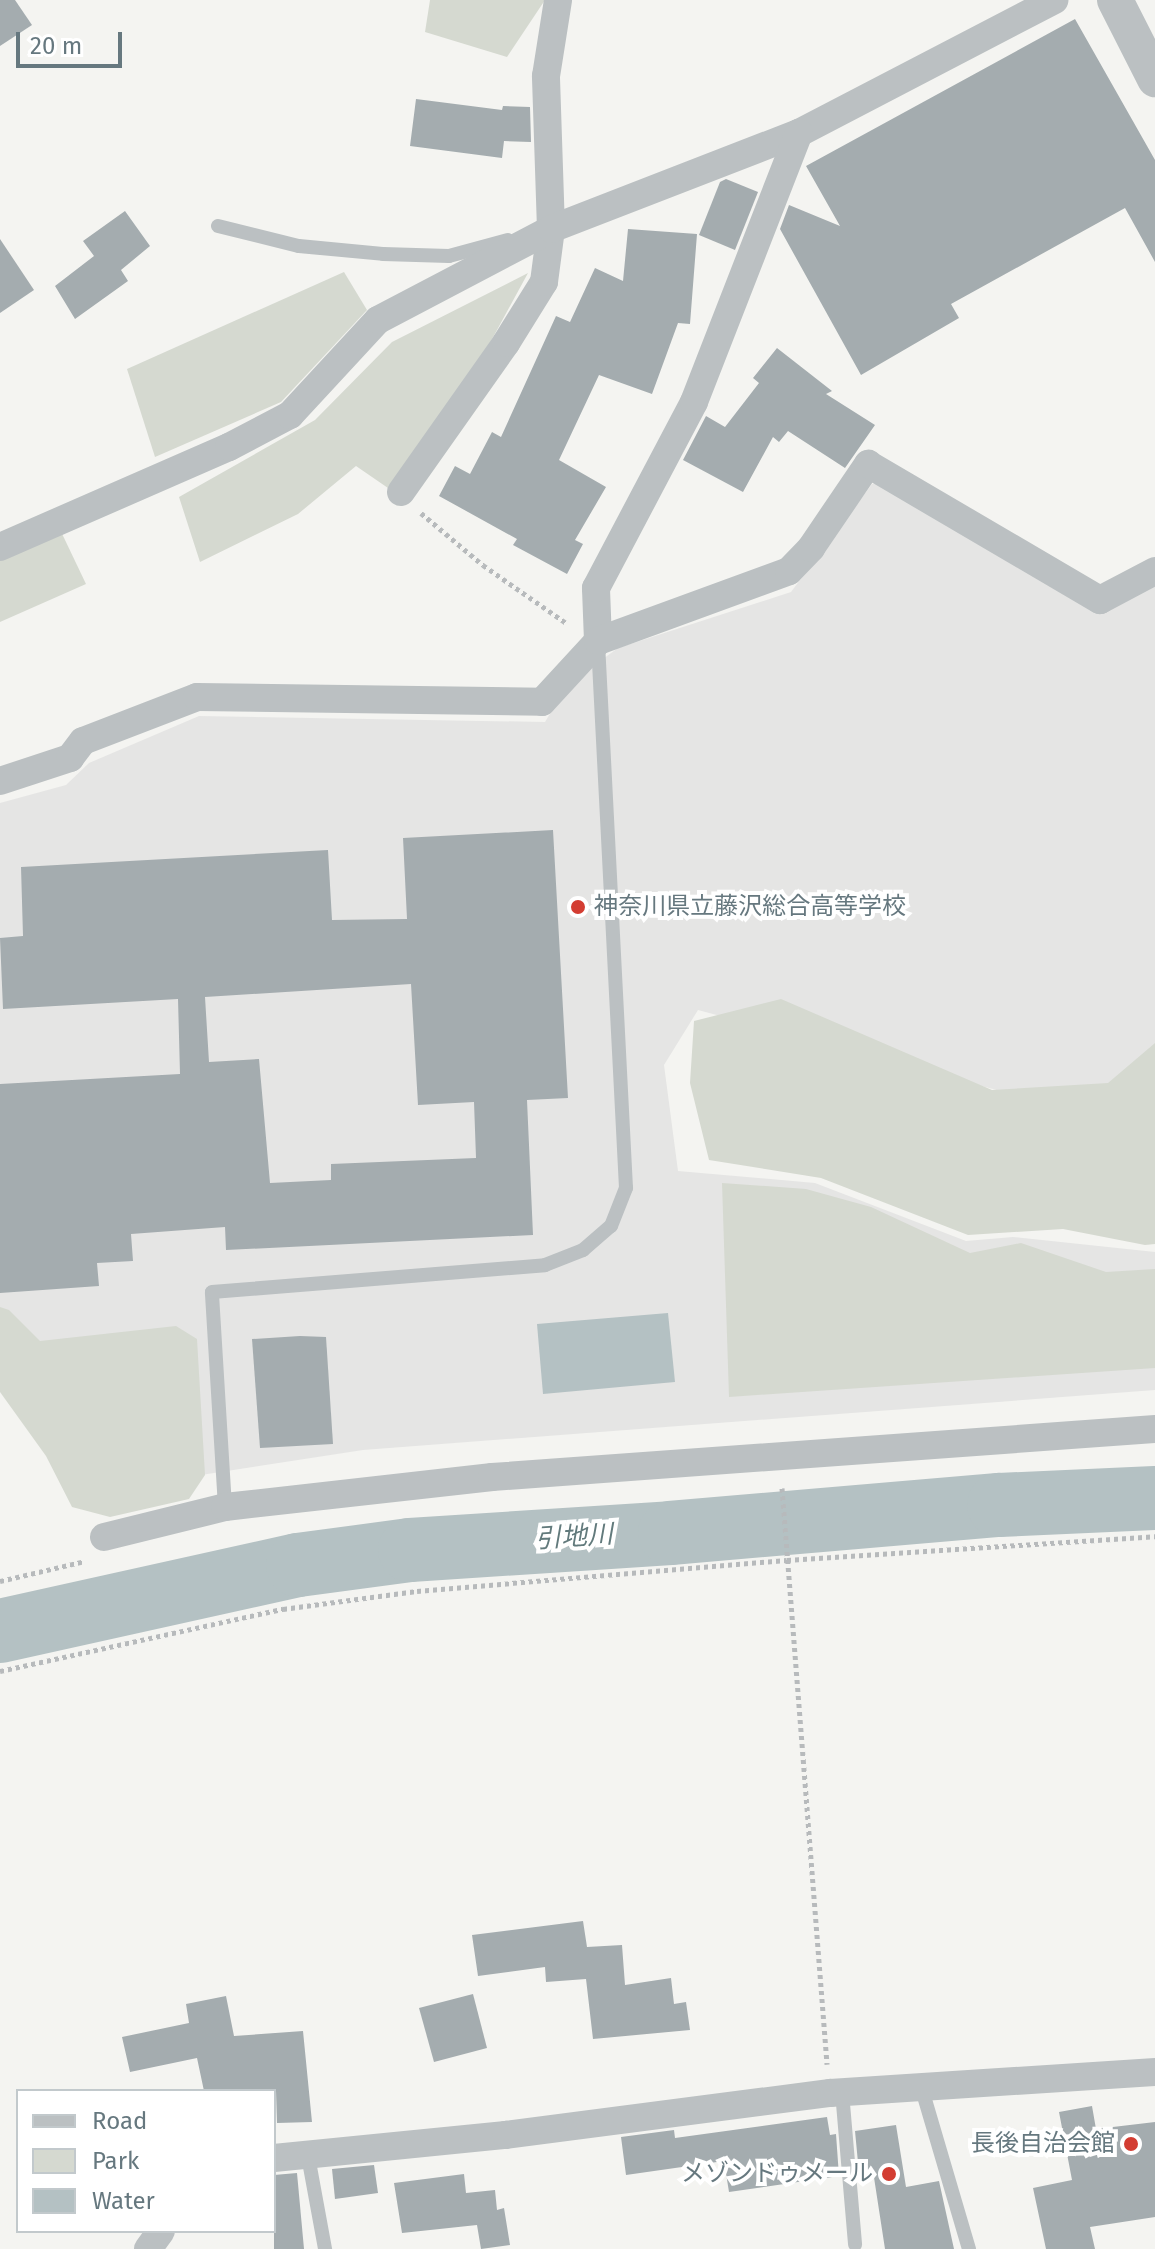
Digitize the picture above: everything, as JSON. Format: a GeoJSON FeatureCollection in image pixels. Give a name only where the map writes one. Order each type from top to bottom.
{"type":"FeatureCollection","features":[{"type":"Feature","properties":{"kind":"street"},"geometry":{"type":"LineString","coordinates":[[401,492],[506,343],[544,282],[551,229],[546,76],[558,0]]}},
{"type":"Feature","properties":{"kind":"street"},"geometry":{"type":"LineString","coordinates":[[0,547],[229,447],[290,415],[378,320],[551,229],[799,133],[1054,0]]}},
{"type":"Feature","properties":{"kind":"street"},"geometry":{"type":"LineString","coordinates":[[1115,0],[1155,79]]}},
{"type":"Feature","properties":{"kind":"street"},"geometry":{"type":"LineString","coordinates":[[598,641],[596,588],[694,402],[799,133]]}},
{"type":"Feature","properties":{"kind":"street"},"geometry":{"type":"LineString","coordinates":[[0,781],[70,758],[83,741],[197,697],[542,702],[598,641],[789,571],[811,548],[868,464],[1100,600],[1155,571]]}},
{"type":"Feature","properties":{"kind":"street"},"geometry":{"type":"LineString","coordinates":[[104,1537],[225,1507],[492,1477],[1155,1429]]}},
{"type":"Feature","properties":{"kind":"street"},"geometry":{"type":"LineString","coordinates":[[276,2158],[308,2156],[835,2080],[921,2086],[1155,2072]]}},
{"type":"Feature","properties":{"kind":"lane"},"geometry":{"type":"LineString","coordinates":[[218,226],[299,246],[449,256],[551,229]]}},
{"type":"Feature","properties":{"kind":"lane"},"geometry":{"type":"LineString","coordinates":[[225,1507],[212,1292],[545,1265],[583,1250],[611,1226],[626,1188],[598,641]]}},
{"type":"Feature","properties":{"kind":"lane"},"geometry":{"type":"LineString","coordinates":[[835,2080],[855,2244]]}},
{"type":"Feature","properties":{"kind":"lane"},"geometry":{"type":"LineString","coordinates":[[921,2086],[969,2249]]}},
{"type":"Feature","properties":{"kind":"lane"},"geometry":{"type":"LineString","coordinates":[[308,2156],[325,2249]]}},
{"type":"Feature","properties":{"kind":"path"},"geometry":{"type":"LineString","coordinates":[[401,492],[433,525],[483,565],[598,641]]}},
{"type":"Feature","properties":{"kind":"path"},"geometry":{"type":"LineString","coordinates":[[782,1483],[835,2080]]}},
{"type":"Feature","properties":{"kind":"path"},"geometry":{"type":"LineString","coordinates":[[0,1671],[283,1609],[402,1593],[787,1557],[1155,1536]]}},
{"type":"Feature","properties":{"kind":"path"},"geometry":{"type":"LineString","coordinates":[[0,1581],[89,1560],[104,1537]]}},
{"type":"Feature","properties":{"kind":"shaded area","name":"神奈川県立藤沢総合高等学校"},"geometry":{"type":"Polygon","coordinates":[[[888,482],[1097,609],[1155,578],[1155,1110],[1138,1128],[698,1010],[664,1065],[678,1171],[815,1183],[966,1241],[1013,1237],[1155,1252],[1155,1390],[363,1450],[117,1488],[0,1319],[0,803],[66,785],[89,763],[199,716],[545,722],[567,685],[618,648],[791,592],[872,484],[888,482]]]}},
{"type":"Feature","properties":{"kind":"green space"},"geometry":{"type":"Polygon","coordinates":[[[430,0],[545,0],[507,57],[425,32],[430,0]]]}},
{"type":"Feature","properties":{"kind":"green space"},"geometry":{"type":"Polygon","coordinates":[[[344,272],[367,310],[281,402],[155,457],[127,369],[344,272]]]}},
{"type":"Feature","properties":{"kind":"green space"},"geometry":{"type":"Polygon","coordinates":[[[528,273],[472,376],[388,488],[356,466],[298,514],[200,562],[179,497],[315,420],[392,342],[528,273]]]}},
{"type":"Feature","properties":{"kind":"green space"},"geometry":{"type":"Polygon","coordinates":[[[55,519],[86,584],[0,622],[0,540],[55,519]]]}},
{"type":"Feature","properties":{"kind":"green space"},"geometry":{"type":"Polygon","coordinates":[[[781,999],[992,1090],[1108,1083],[1155,1043],[1155,1244],[1145,1245],[1063,1229],[968,1235],[821,1178],[709,1160],[690,1083],[694,1021],[781,999]]]}},
{"type":"Feature","properties":{"kind":"green space"},"geometry":{"type":"Polygon","coordinates":[[[722,1183],[806,1189],[871,1207],[970,1253],[1021,1243],[1106,1272],[1155,1269],[1155,1368],[729,1397],[722,1183]]]}},
{"type":"Feature","properties":{"kind":"green space"},"geometry":{"type":"Polygon","coordinates":[[[0,1307],[9,1310],[40,1341],[176,1326],[197,1339],[205,1475],[189,1499],[110,1517],[72,1507],[46,1456],[0,1392],[0,1307]]]}},
{"type":"Feature","properties":{"kind":"water"},"geometry":{"type":"Polygon","coordinates":[[[668,1313],[675,1382],[543,1394],[537,1324],[668,1313]]]}},
{"type":"Feature","properties":{"kind":"building"},"geometry":{"type":"Polygon","coordinates":[[[0,0],[15,0],[32,25],[0,46],[0,0]]]}},
{"type":"Feature","properties":{"kind":"building"},"geometry":{"type":"Polygon","coordinates":[[[1075,19],[1155,160],[1155,262],[1125,208],[951,304],[959,318],[861,375],[780,229],[789,205],[840,226],[806,166],[1075,19]]]}},
{"type":"Feature","properties":{"kind":"building"},"geometry":{"type":"Polygon","coordinates":[[[416,99],[502,110],[503,106],[530,107],[531,142],[504,141],[502,158],[410,146],[416,99]]]}},
{"type":"Feature","properties":{"kind":"building"},"geometry":{"type":"Polygon","coordinates":[[[726,179],[758,192],[735,250],[699,235],[720,182],[726,179]]]}},
{"type":"Feature","properties":{"kind":"building"},"geometry":{"type":"Polygon","coordinates":[[[125,211],[150,246],[121,270],[128,281],[75,319],[55,286],[94,256],[83,241],[125,211]]]}},
{"type":"Feature","properties":{"kind":"building"},"geometry":{"type":"Polygon","coordinates":[[[628,229],[697,234],[690,324],[678,323],[652,394],[599,375],[559,460],[606,487],[575,540],[583,544],[567,574],[513,545],[517,539],[439,496],[455,466],[470,474],[492,432],[501,437],[556,316],[570,322],[595,268],[623,281],[628,229]]]}},
{"type":"Feature","properties":{"kind":"building"},"geometry":{"type":"Polygon","coordinates":[[[0,239],[34,290],[0,313],[0,239]]]}},
{"type":"Feature","properties":{"kind":"building"},"geometry":{"type":"Polygon","coordinates":[[[777,348],[832,391],[826,394],[875,425],[845,468],[788,431],[779,442],[773,437],[743,492],[683,460],[706,416],[725,427],[759,383],[753,378],[777,348]]]}},
{"type":"Feature","properties":{"kind":"building"},"geometry":{"type":"Polygon","coordinates":[[[553,830],[568,1098],[527,1100],[533,1235],[226,1250],[225,1227],[131,1234],[133,1261],[97,1263],[99,1286],[0,1293],[0,1084],[180,1074],[178,999],[3,1009],[0,938],[23,936],[21,867],[328,850],[332,920],[407,919],[403,838],[553,830]],[[411,984],[205,997],[209,1062],[259,1059],[270,1183],[331,1180],[331,1164],[476,1158],[474,1102],[418,1105],[411,984]]]}},
{"type":"Feature","properties":{"kind":"building"},"geometry":{"type":"Polygon","coordinates":[[[326,1337],[333,1444],[260,1448],[252,1339],[326,1337]]]}},
{"type":"Feature","properties":{"kind":"building"},"geometry":{"type":"Polygon","coordinates":[[[583,1921],[587,1947],[622,1945],[625,1985],[671,1978],[674,2004],[686,2002],[690,2030],[593,2039],[586,1979],[546,1982],[545,1967],[478,1976],[472,1935],[583,1921]]]}},
{"type":"Feature","properties":{"kind":"building"},"geometry":{"type":"Polygon","coordinates":[[[473,1994],[487,2048],[434,2062],[419,2008],[473,1994]]]}},
{"type":"Feature","properties":{"kind":"building"},"geometry":{"type":"Polygon","coordinates":[[[226,1996],[234,2036],[303,2031],[312,2122],[277,2123],[276,2089],[204,2089],[197,2058],[130,2072],[122,2037],[189,2023],[186,2004],[226,1996]]]}},
{"type":"Feature","properties":{"kind":"building"},"geometry":{"type":"Polygon","coordinates":[[[1092,2106],[1096,2129],[1155,2122],[1155,2217],[1090,2227],[1095,2249],[1046,2249],[1033,2188],[1072,2180],[1059,2112],[1092,2106]]]}},
{"type":"Feature","properties":{"kind":"building"},"geometry":{"type":"Polygon","coordinates":[[[827,2117],[830,2135],[836,2134],[839,2176],[729,2192],[724,2161],[626,2175],[621,2137],[674,2130],[675,2138],[827,2117]]]}},
{"type":"Feature","properties":{"kind":"building"},"geometry":{"type":"Polygon","coordinates":[[[896,2125],[906,2187],[939,2181],[954,2249],[885,2249],[873,2171],[859,2173],[855,2131],[896,2125]]]}},
{"type":"Feature","properties":{"kind":"building"},"geometry":{"type":"Polygon","coordinates":[[[374,2165],[378,2193],[335,2199],[332,2169],[374,2165]]]}},
{"type":"Feature","properties":{"kind":"building"},"geometry":{"type":"Polygon","coordinates":[[[297,2173],[304,2249],[274,2249],[276,2175],[297,2173]]]}},
{"type":"Feature","properties":{"kind":"building"},"geometry":{"type":"Polygon","coordinates":[[[464,2174],[466,2193],[495,2190],[497,2210],[504,2208],[510,2245],[481,2249],[477,2225],[402,2233],[394,2183],[464,2174]]]}},
{"type":"Feature","properties":{"kind":"waterway","name":"引地川"},"geometry":{"type":"LineString","coordinates":[[0,1631],[298,1565],[410,1550],[670,1533],[999,1505],[1155,1498]]}},
{"type":"Feature","properties":{"kind":"place","name":"神奈川県立藤沢総合高等学校"},"geometry":{"type":"Point","coordinates":[578,907]}},
{"type":"Feature","properties":{"kind":"place","name":"長後自治会館"},"geometry":{"type":"Point","coordinates":[1131,2144]}},
{"type":"Feature","properties":{"kind":"place","name":"メゾンドゥメール"},"geometry":{"type":"Point","coordinates":[889,2174]}}]}
